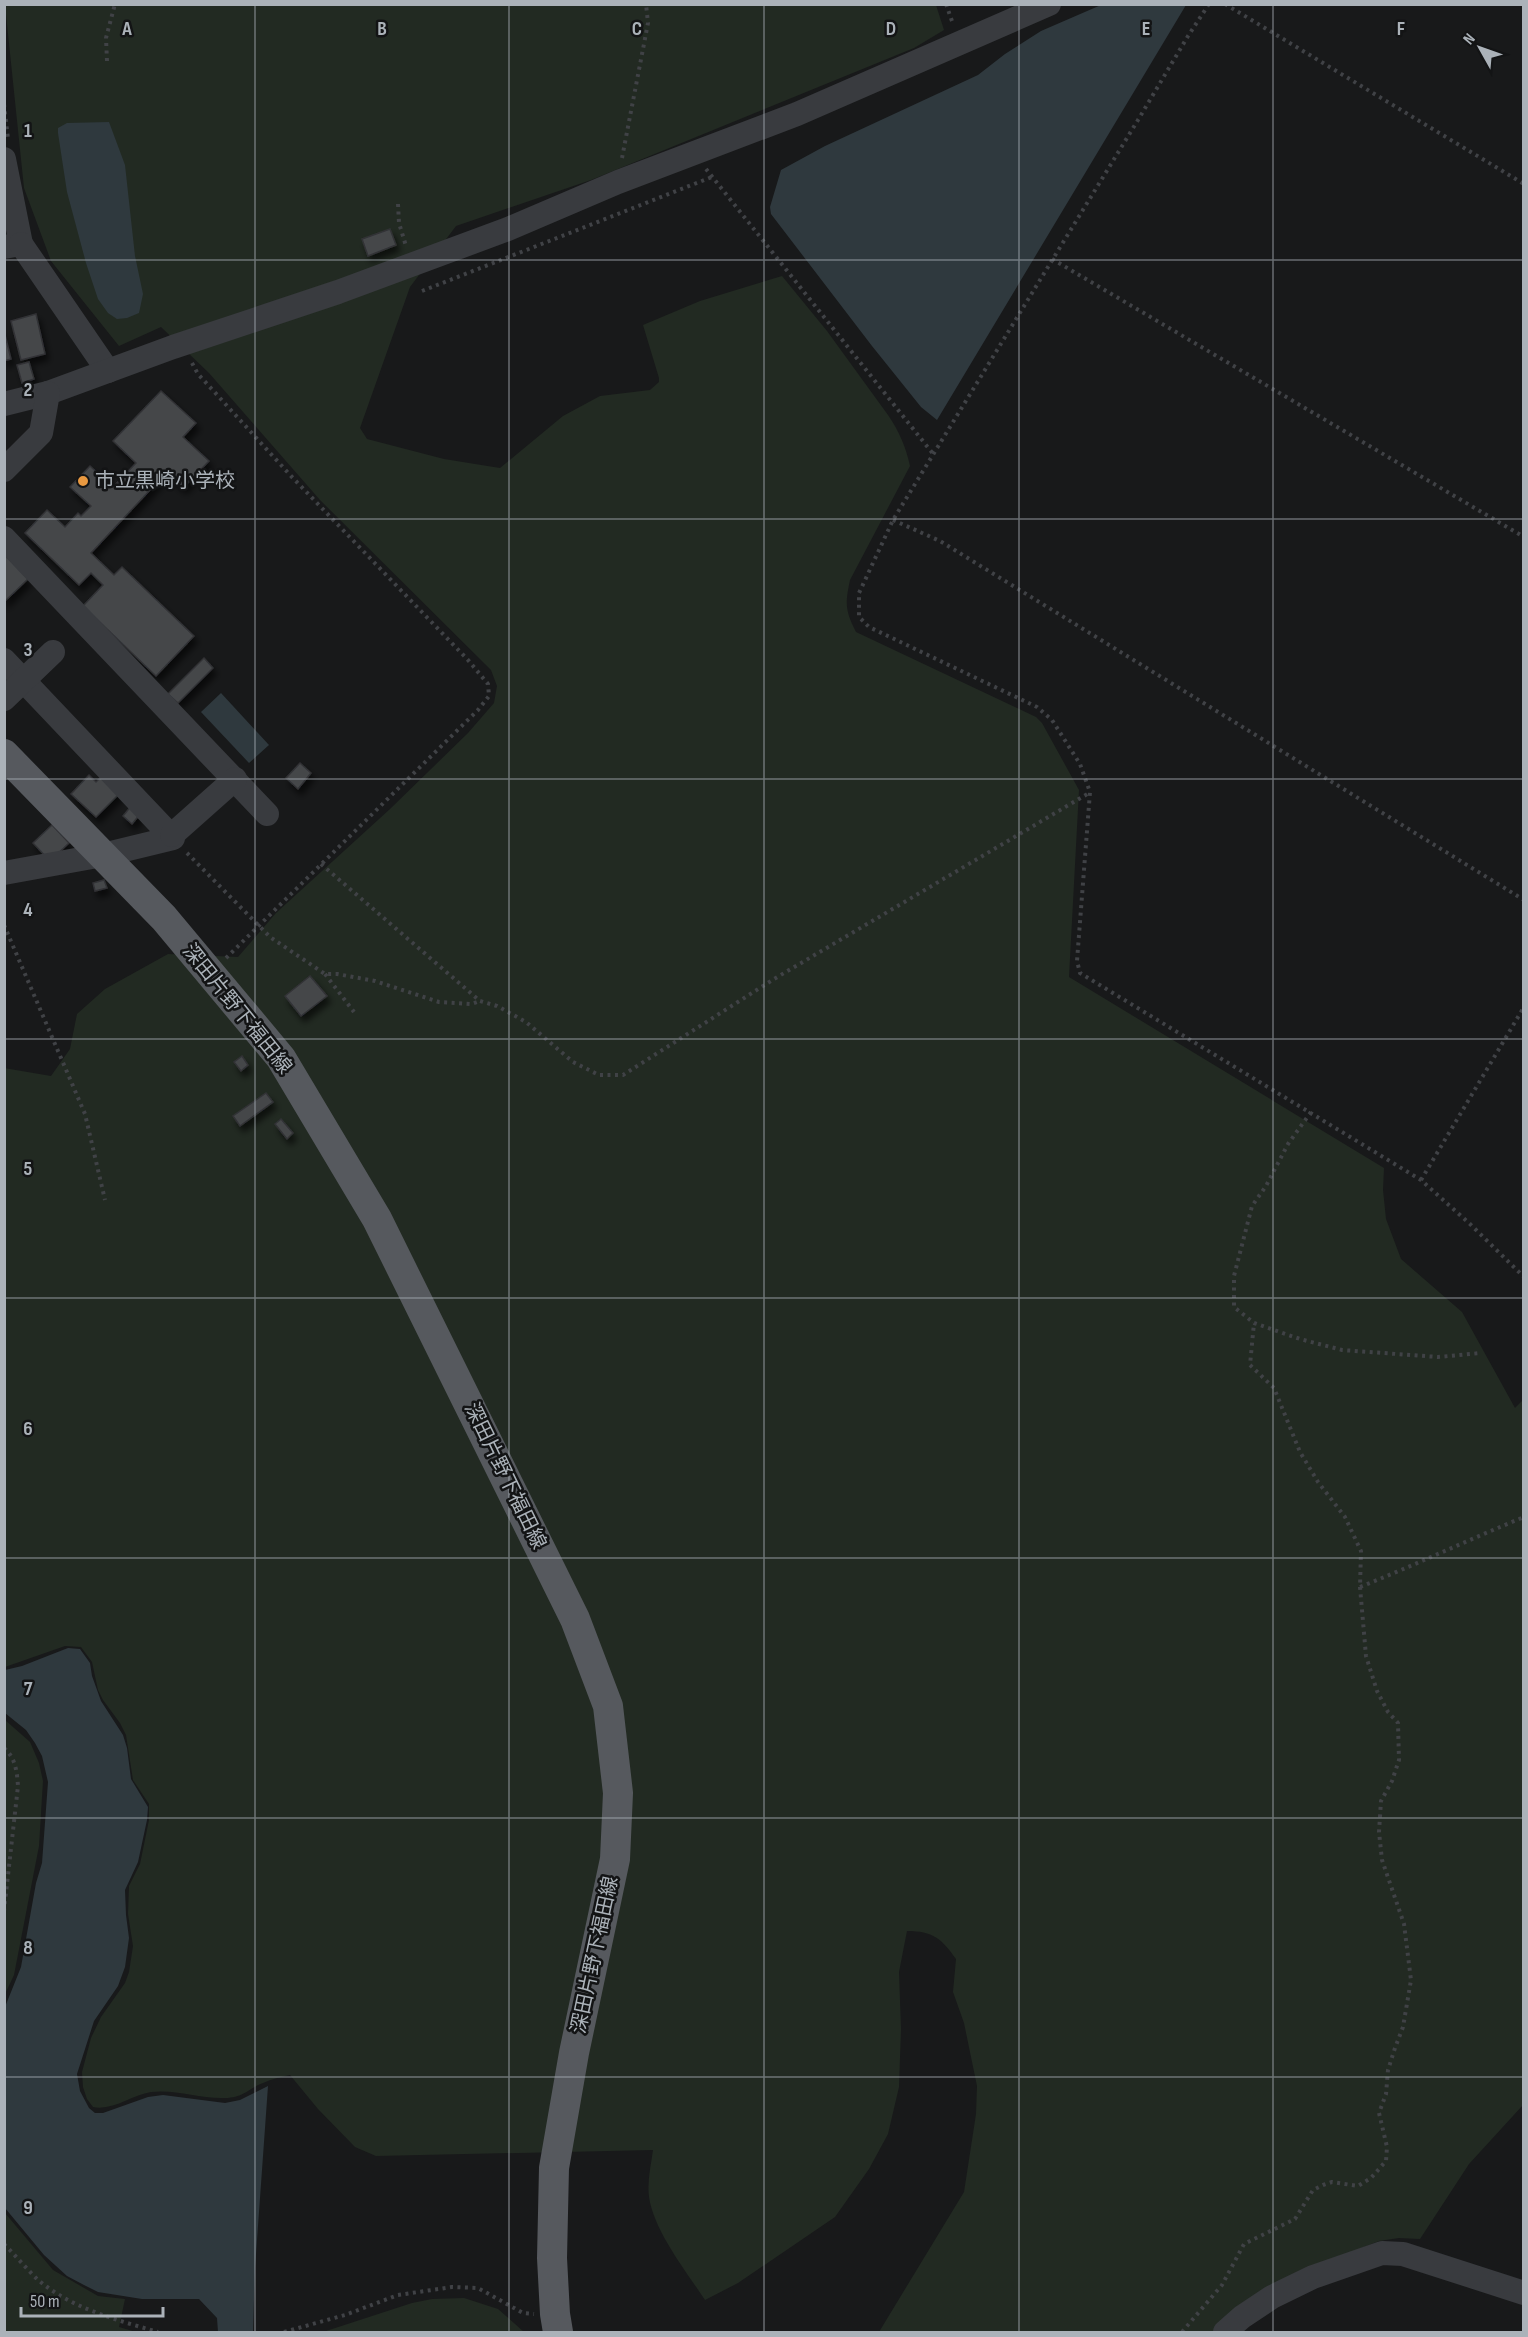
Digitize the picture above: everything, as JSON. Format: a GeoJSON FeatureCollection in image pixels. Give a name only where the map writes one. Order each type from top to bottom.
{"type":"FeatureCollection","features":[{"type":"Feature","properties":{"kind":"main road","name":"深田片野下福田線"},"geometry":{"type":"LineString","coordinates":[[4,754],[164,918],[281,1058],[377,1219],[575,1619],[608,1706],[618,1793],[615,1859],[574,2053],[554,2168],[552,2258],[556,2323]]}},
{"type":"Feature","properties":{"kind":"street"},"geometry":{"type":"LineString","coordinates":[[4,404],[48,393],[173,347],[338,292],[508,229],[618,182],[806,110],[1049,4]]}},
{"type":"Feature","properties":{"kind":"street"},"geometry":{"type":"LineString","coordinates":[[7,153],[13,246],[108,371]]}},
{"type":"Feature","properties":{"kind":"street"},"geometry":{"type":"LineString","coordinates":[[4,470],[41,433],[48,393]]}},
{"type":"Feature","properties":{"kind":"street"},"geometry":{"type":"LineString","coordinates":[[4,538],[267,814]]}},
{"type":"Feature","properties":{"kind":"street"},"geometry":{"type":"LineString","coordinates":[[4,699],[53,652]]}},
{"type":"Feature","properties":{"kind":"street"},"geometry":{"type":"LineString","coordinates":[[4,660],[173,837]]}},
{"type":"Feature","properties":{"kind":"street"},"geometry":{"type":"LineString","coordinates":[[4,873],[103,855],[173,837],[235,779]]}},
{"type":"Feature","properties":{"kind":"street"},"geometry":{"type":"LineString","coordinates":[[1225,2332],[1242,2317],[1272,2297],[1313,2277],[1382,2253],[1403,2254],[1524,2293]]}},
{"type":"Feature","properties":{"kind":"path"},"geometry":{"type":"LineString","coordinates":[[107,61],[106,38],[115,4]]}},
{"type":"Feature","properties":{"kind":"path"},"geometry":{"type":"LineString","coordinates":[[618,182],[648,23],[645,4]]}},
{"type":"Feature","properties":{"kind":"path"},"geometry":{"type":"LineString","coordinates":[[1209,4],[893,520],[859,593],[859,616],[869,627],[1037,707],[1052,720],[1080,764],[1090,792],[1077,960],[1080,973],[1421,1180],[1524,1277]]}},
{"type":"Feature","properties":{"kind":"path"},"geometry":{"type":"LineString","coordinates":[[1225,4],[1524,184]]}},
{"type":"Feature","properties":{"kind":"path"},"geometry":{"type":"LineString","coordinates":[[4,104],[7,153]]}},
{"type":"Feature","properties":{"kind":"path"},"geometry":{"type":"LineString","coordinates":[[694,154],[934,455]]}},
{"type":"Feature","properties":{"kind":"path"},"geometry":{"type":"LineString","coordinates":[[422,291],[712,177]]}},
{"type":"Feature","properties":{"kind":"path"},"geometry":{"type":"LineString","coordinates":[[398,204],[399,223],[412,263]]}},
{"type":"Feature","properties":{"kind":"path"},"geometry":{"type":"LineString","coordinates":[[1052,259],[1524,537]]}},
{"type":"Feature","properties":{"kind":"path"},"geometry":{"type":"LineString","coordinates":[[198,374],[291,477],[460,652],[488,684],[489,696],[478,710],[224,961]]}},
{"type":"Feature","properties":{"kind":"path"},"geometry":{"type":"LineString","coordinates":[[893,520],[940,541],[1524,900]]}},
{"type":"Feature","properties":{"kind":"path"},"geometry":{"type":"LineString","coordinates":[[321,864],[480,1001],[497,1006],[526,1022],[573,1062],[599,1074],[622,1075],[774,979],[1090,792]]}},
{"type":"Feature","properties":{"kind":"path"},"geometry":{"type":"LineString","coordinates":[[173,837],[270,937],[325,974],[354,1012]]}},
{"type":"Feature","properties":{"kind":"path"},"geometry":{"type":"LineString","coordinates":[[4,926],[85,1114],[105,1200]]}},
{"type":"Feature","properties":{"kind":"path"},"geometry":{"type":"LineString","coordinates":[[325,974],[375,981],[439,1002],[471,1004],[480,1001]]}},
{"type":"Feature","properties":{"kind":"path"},"geometry":{"type":"LineString","coordinates":[[1421,1180],[1524,1007]]}},
{"type":"Feature","properties":{"kind":"path"},"geometry":{"type":"LineString","coordinates":[[1311,1113],[1288,1144],[1266,1186],[1252,1206],[1234,1276],[1234,1307],[1254,1323],[1300,1339],[1342,1350],[1438,1357],[1481,1353]]}},
{"type":"Feature","properties":{"kind":"path"},"geometry":{"type":"LineString","coordinates":[[1182,2332],[1222,2285],[1244,2244],[1294,2219],[1313,2190],[1332,2182],[1358,2186],[1371,2178],[1386,2161],[1387,2147],[1379,2113],[1386,2094],[1388,2070],[1404,2027],[1411,1980],[1404,1924],[1382,1860],[1379,1832],[1381,1801],[1392,1781],[1399,1761],[1400,1740],[1398,1723],[1388,1712],[1371,1675],[1366,1656],[1360,1587],[1361,1551],[1345,1517],[1318,1482],[1300,1452],[1274,1388],[1250,1365],[1254,1323]]}},
{"type":"Feature","properties":{"kind":"path"},"geometry":{"type":"LineString","coordinates":[[1360,1587],[1524,1517]]}},
{"type":"Feature","properties":{"kind":"path"},"geometry":{"type":"LineString","coordinates":[[4,1748],[9,1752],[16,1768],[18,1786],[4,1911]]}},
{"type":"Feature","properties":{"kind":"path"},"geometry":{"type":"LineString","coordinates":[[4,2244],[38,2279],[61,2295],[88,2309],[158,2332]]}},
{"type":"Feature","properties":{"kind":"path"},"geometry":{"type":"LineString","coordinates":[[284,2332],[345,2315],[398,2295],[452,2287],[478,2288],[523,2313],[556,2323]]}},
{"type":"Feature","properties":{"kind":"shaded area"},"geometry":{"type":"Polygon","coordinates":[[[5,5],[936,5],[944,30],[914,48],[591,180],[456,226],[410,287],[360,428],[367,439],[444,459],[500,468],[563,416],[600,396],[650,390],[659,382],[643,325],[700,301],[782,276],[827,331],[888,415],[902,439],[910,466],[850,580],[847,607],[856,632],[1036,717],[1042,723],[1079,790],[1069,977],[1384,1168],[1383,1190],[1386,1219],[1401,1259],[1462,1312],[1515,1408],[1523,1400],[1523,2105],[1469,2164],[1420,2239],[1399,2238],[1379,2241],[1294,2275],[1226,2318],[1213,2332],[879,2332],[964,2192],[976,2114],[977,2086],[964,2023],[953,1992],[956,1959],[941,1941],[916,1931],[907,1931],[899,1972],[901,2029],[899,2087],[888,2134],[869,2169],[835,2217],[738,2283],[705,2300],[664,2237],[652,2210],[648,2185],[653,2150],[376,2156],[355,2147],[318,2109],[290,2075],[276,2078],[232,2097],[216,2098],[160,2091],[100,2108],[93,2107],[87,2099],[82,2072],[91,2038],[101,2017],[125,1983],[129,1972],[133,1946],[128,1914],[129,1886],[140,1864],[149,1820],[149,1804],[133,1780],[126,1735],[103,1700],[98,1690],[92,1662],[81,1647],[65,1646],[5,1667],[4,1068],[51,1076],[70,1049],[77,1014],[105,989],[168,954],[238,957],[276,913],[390,809],[468,733],[494,703],[497,686],[491,670],[320,500],[209,373],[161,327],[119,346],[51,261],[24,188],[5,5]]]}},
{"type":"Feature","properties":{"kind":"shaded area"},"geometry":{"type":"Polygon","coordinates":[[[1101,5],[1186,5],[937,420],[921,407],[771,214],[770,207],[781,170],[825,146],[978,75],[1041,31],[1101,5]]]}},
{"type":"Feature","properties":{"kind":"shaded area"},"geometry":{"type":"Polygon","coordinates":[[[109,122],[125,165],[135,256],[143,294],[139,313],[117,319],[108,313],[98,299],[86,263],[67,192],[58,133],[58,128],[67,123],[109,122]]]}},
{"type":"Feature","properties":{"kind":"shaded area"},"geometry":{"type":"Polygon","coordinates":[[[221,693],[269,745],[249,763],[201,712],[221,693]]]}},
{"type":"Feature","properties":{"kind":"shaded area"},"geometry":{"type":"Polygon","coordinates":[[[68,1648],[80,1649],[90,1663],[101,1701],[123,1735],[131,1779],[148,1807],[138,1862],[125,1890],[129,1938],[125,1967],[118,1986],[94,2021],[77,2074],[80,2091],[89,2108],[95,2113],[103,2113],[148,2097],[163,2095],[225,2103],[240,2100],[268,2086],[255,2268],[253,2332],[218,2332],[217,2318],[199,2299],[142,2299],[98,2292],[67,2276],[44,2255],[5,2208],[5,2007],[21,1967],[36,1883],[42,1863],[48,1782],[42,1756],[35,1743],[26,1730],[5,1713],[5,1670],[22,1666],[68,1648]]]}},
{"type":"Feature","properties":{"kind":"shaded area"},"geometry":{"type":"Polygon","coordinates":[[[5,1720],[30,1742],[39,1763],[43,1781],[39,1846],[14,1975],[5,1994],[5,1720]]]}},
{"type":"Feature","properties":{"kind":"shaded area"},"geometry":{"type":"Polygon","coordinates":[[[5,2213],[53,2270],[98,2296],[125,2299],[119,2327],[136,2332],[5,2332],[5,2213]]]}},
{"type":"Feature","properties":{"kind":"shaded area"},"geometry":{"type":"Polygon","coordinates":[[[464,2298],[498,2309],[524,2332],[323,2332],[412,2303],[432,2299],[464,2298]]]}},
{"type":"Feature","properties":{"kind":"building"},"geometry":{"type":"Polygon","coordinates":[[[390,229],[396,245],[368,256],[362,239],[390,229]]]}},
{"type":"Feature","properties":{"kind":"building"},"geometry":{"type":"Polygon","coordinates":[[[36,314],[45,354],[21,360],[11,321],[36,314]]]}},
{"type":"Feature","properties":{"kind":"building"},"geometry":{"type":"Polygon","coordinates":[[[4,331],[11,359],[4,361],[4,331]]]}},
{"type":"Feature","properties":{"kind":"building"},"geometry":{"type":"Polygon","coordinates":[[[29,362],[34,379],[22,383],[17,365],[29,362]]]}},
{"type":"Feature","properties":{"kind":"building"},"geometry":{"type":"Polygon","coordinates":[[[161,391],[196,423],[183,437],[209,461],[183,488],[166,473],[91,553],[114,575],[122,567],[194,636],[156,676],[83,606],[103,585],[91,573],[79,585],[25,533],[47,510],[65,527],[78,513],[81,516],[91,506],[70,487],[90,466],[113,487],[136,463],[113,441],[161,391]]]}},
{"type":"Feature","properties":{"kind":"building"},"geometry":{"type":"Polygon","coordinates":[[[7,557],[28,579],[4,602],[4,559],[7,557]]]}},
{"type":"Feature","properties":{"kind":"building"},"geometry":{"type":"Polygon","coordinates":[[[204,658],[213,668],[178,703],[168,694],[204,658]]]}},
{"type":"Feature","properties":{"kind":"building"},"geometry":{"type":"Polygon","coordinates":[[[300,763],[311,773],[298,789],[286,778],[300,763]]]}},
{"type":"Feature","properties":{"kind":"building"},"geometry":{"type":"Polygon","coordinates":[[[89,775],[96,782],[103,775],[121,792],[96,817],[71,794],[89,775]]]}},
{"type":"Feature","properties":{"kind":"building"},"geometry":{"type":"Polygon","coordinates":[[[132,805],[141,813],[132,824],[123,816],[132,805]]]}},
{"type":"Feature","properties":{"kind":"building"},"geometry":{"type":"Polygon","coordinates":[[[52,825],[69,843],[50,861],[33,843],[52,825]]]}},
{"type":"Feature","properties":{"kind":"building"},"geometry":{"type":"Polygon","coordinates":[[[104,880],[107,888],[95,891],[93,883],[104,880]]]}},
{"type":"Feature","properties":{"kind":"building"},"geometry":{"type":"Polygon","coordinates":[[[310,976],[327,996],[301,1016],[285,996],[310,976]]]}},
{"type":"Feature","properties":{"kind":"building"},"geometry":{"type":"Polygon","coordinates":[[[242,1056],[248,1065],[241,1071],[234,1062],[242,1056]]]}},
{"type":"Feature","properties":{"kind":"building"},"geometry":{"type":"Polygon","coordinates":[[[266,1093],[273,1102],[240,1126],[233,1116],[266,1093]]]}},
{"type":"Feature","properties":{"kind":"building"},"geometry":{"type":"Polygon","coordinates":[[[281,1119],[293,1133],[287,1139],[275,1124],[281,1119]]]}},
{"type":"Feature","properties":{"kind":"place","name":"市立黒崎小学校"},"geometry":{"type":"Point","coordinates":[83,481]}}]}
